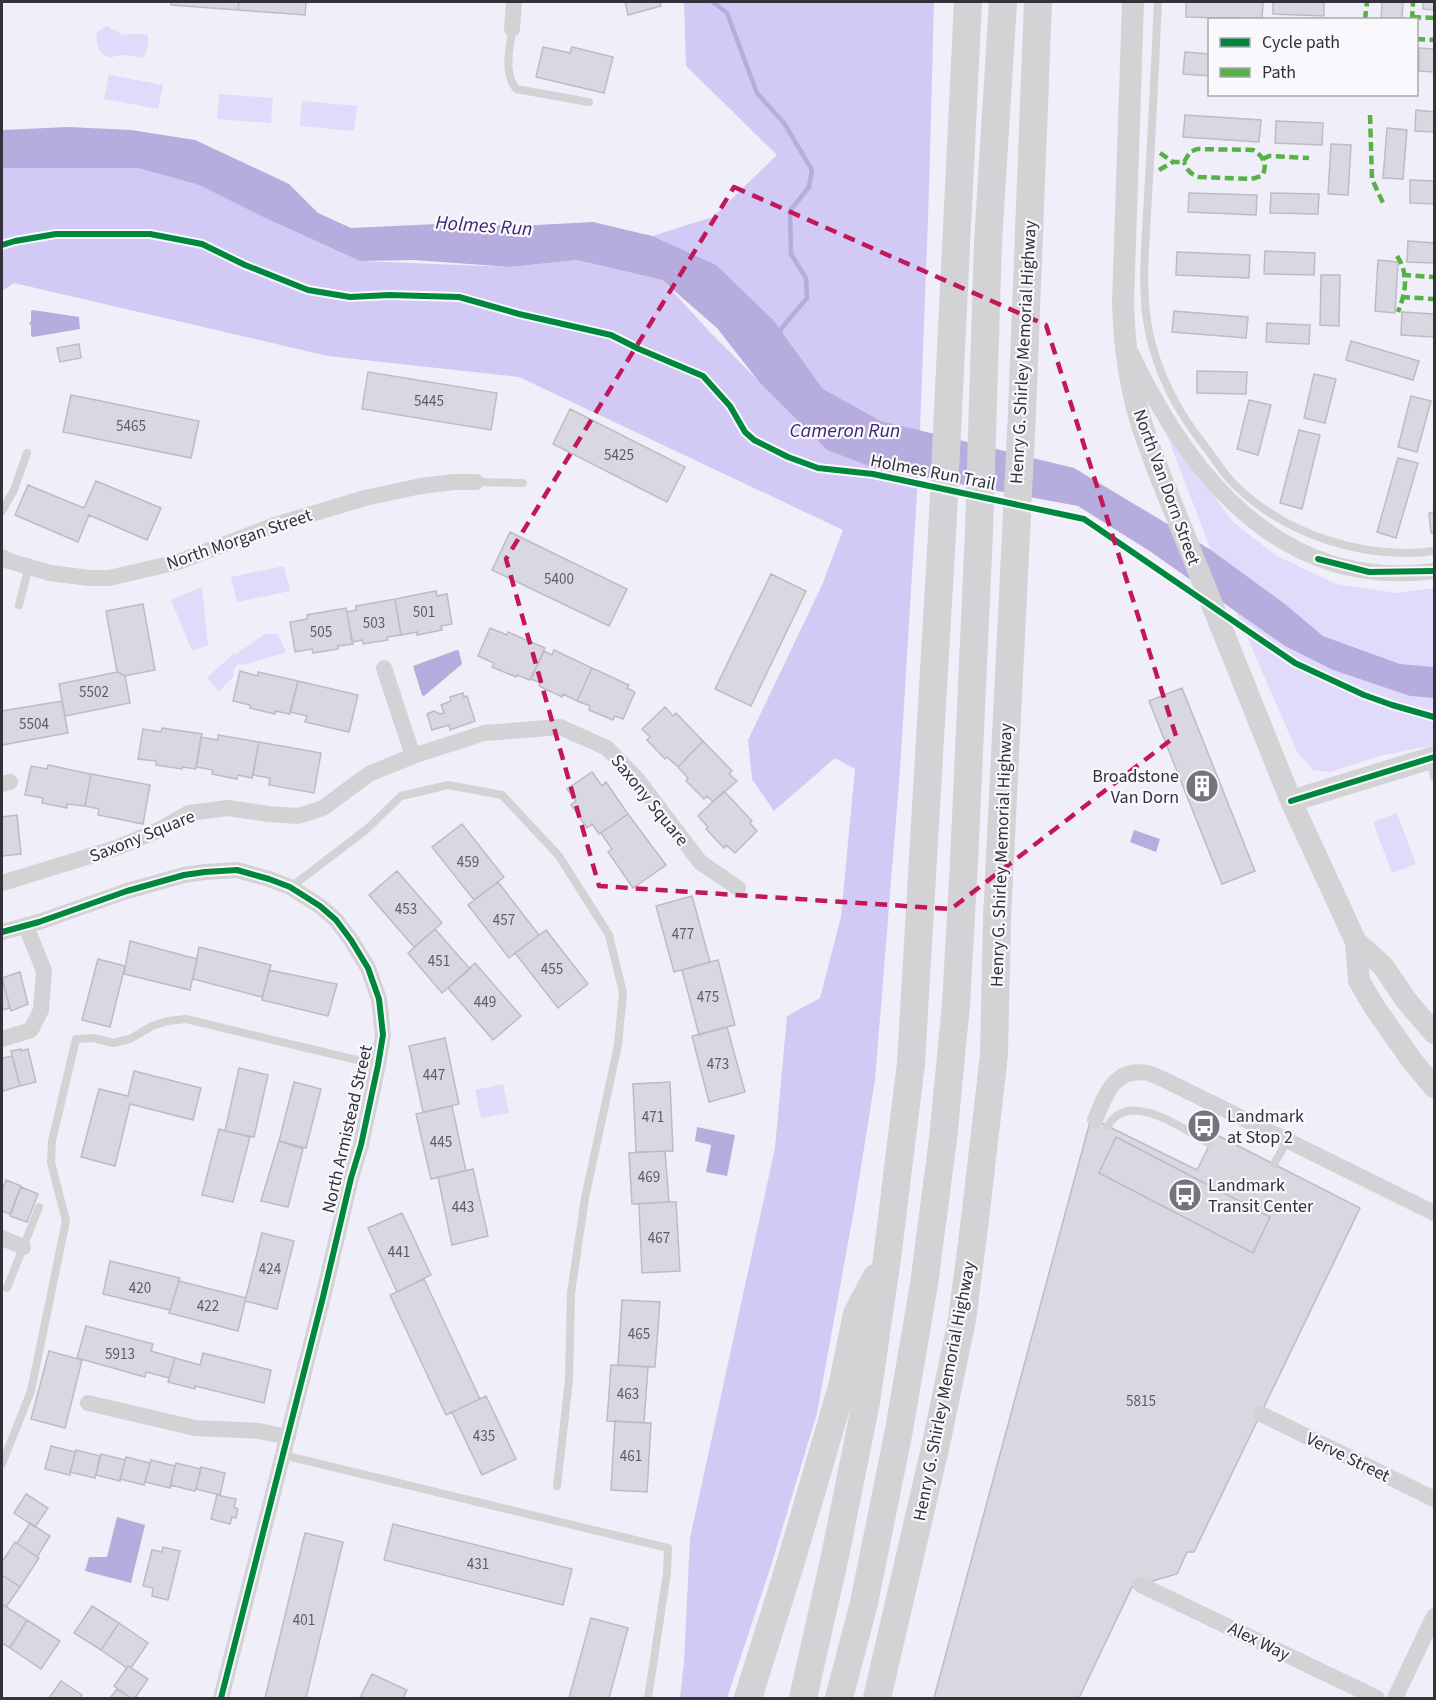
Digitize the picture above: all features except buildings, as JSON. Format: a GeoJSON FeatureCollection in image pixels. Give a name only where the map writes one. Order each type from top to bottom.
{"type":"FeatureCollection","features":[{"type":"Feature","properties":{"kind":"highway"},"geometry":{"type":"LineString","coordinates":[[803,1698],[866,1402],[887,1258],[911,1063],[942,546],[968,2]]}},
{"type":"Feature","properties":{"kind":"highway"},"geometry":{"type":"LineString","coordinates":[[839,1698],[864,1603],[899,1430],[924,1284],[943,1138],[956,1004],[979,531],[988,242],[1003,2]]}},
{"type":"Feature","properties":{"kind":"highway","name":"Henry G. Shirley Memorial Highway"},"geometry":{"type":"LineString","coordinates":[[877,1698],[962,1320],[994,1055],[997,918],[1022,412],[1038,2]]}},
{"type":"Feature","properties":{"kind":"highway"},"geometry":{"type":"LineString","coordinates":[[748,1698],[842,1387],[857,1314],[887,1258]]}},
{"type":"Feature","properties":{"kind":"highway"},"geometry":{"type":"LineString","coordinates":[[896,1698],[951,1371]]}},
{"type":"Feature","properties":{"kind":"main road","name":"North Van Dorn Street"},"geometry":{"type":"LineString","coordinates":[[1133,2],[1123,274],[1125,339],[1133,388],[1143,428],[1291,801],[1356,942],[1359,981],[1413,1062],[1434,1087]]}},
{"type":"Feature","properties":{"kind":"main road"},"geometry":{"type":"LineString","coordinates":[[1291,801],[1433,764]]}},
{"type":"Feature","properties":{"kind":"main road","name":"North Van Dorn Street"},"geometry":{"type":"LineString","coordinates":[[1356,942],[1383,966],[1434,1034]]}},
{"type":"Feature","properties":{"kind":"street"},"geometry":{"type":"LineString","coordinates":[[512,29],[514,2]]}},
{"type":"Feature","properties":{"kind":"street"},"geometry":{"type":"LineString","coordinates":[[1125,339],[1167,419],[1196,463],[1245,515],[1265,531],[1318,559],[1369,572],[1434,571]]}},
{"type":"Feature","properties":{"kind":"street","name":"North Morgan Street"},"geometry":{"type":"LineString","coordinates":[[2,557],[50,573],[108,578],[178,562],[276,525],[365,498],[421,486],[476,482]]}},
{"type":"Feature","properties":{"kind":"street"},"geometry":{"type":"LineString","coordinates":[[384,668],[413,756]]}},
{"type":"Feature","properties":{"kind":"street","name":"Saxony Square"},"geometry":{"type":"LineString","coordinates":[[2,883],[116,849],[159,830],[189,813],[228,808],[298,816],[323,808],[369,774],[413,756],[484,733],[560,727],[607,748],[637,779],[700,862],[738,888]]}},
{"type":"Feature","properties":{"kind":"street","name":"North Armistead Street"},"geometry":{"type":"LineString","coordinates":[[2,932],[184,875],[237,870],[290,887],[320,906],[336,920],[369,968],[379,999],[383,1035],[361,1145],[221,1698]]}},
{"type":"Feature","properties":{"kind":"street"},"geometry":{"type":"LineString","coordinates":[[2,1039],[31,1030],[41,1010],[44,971],[26,926]]}},
{"type":"Feature","properties":{"kind":"street"},"geometry":{"type":"LineString","coordinates":[[1101,1123],[1109,1087],[1127,1073],[1147,1073],[1434,1214]]}},
{"type":"Feature","properties":{"kind":"street"},"geometry":{"type":"LineString","coordinates":[[2,1238],[23,1247]]}},
{"type":"Feature","properties":{"kind":"street"},"geometry":{"type":"LineString","coordinates":[[88,1403],[195,1428],[259,1431],[288,1437]]}},
{"type":"Feature","properties":{"kind":"street","name":"Verve Street"},"geometry":{"type":"LineString","coordinates":[[1261,1414],[1434,1499]]}},
{"type":"Feature","properties":{"kind":"street","name":"Alex Way"},"geometry":{"type":"LineString","coordinates":[[1141,1585],[1377,1698]]}},
{"type":"Feature","properties":{"kind":"street"},"geometry":{"type":"LineString","coordinates":[[1395,1698],[1434,1617]]}},
{"type":"Feature","properties":{"kind":"lane"},"geometry":{"type":"LineString","coordinates":[[1158,2],[1145,299],[1149,332],[1167,387],[1185,421],[1233,483],[1274,516],[1303,531],[1357,548],[1388,552],[1434,551]]}},
{"type":"Feature","properties":{"kind":"lane"},"geometry":{"type":"LineString","coordinates":[[512,29],[508,68],[510,80],[516,89],[589,102]]}},
{"type":"Feature","properties":{"kind":"lane"},"geometry":{"type":"LineString","coordinates":[[2,511],[14,490],[27,453]]}},
{"type":"Feature","properties":{"kind":"lane"},"geometry":{"type":"LineString","coordinates":[[476,482],[524,483]]}},
{"type":"Feature","properties":{"kind":"lane"},"geometry":{"type":"LineString","coordinates":[[19,604],[29,566]]}},
{"type":"Feature","properties":{"kind":"lane"},"geometry":{"type":"LineString","coordinates":[[290,887],[367,829],[401,796],[448,785],[502,795],[560,856],[609,935],[623,993],[622,1005],[618,1045],[585,1198],[571,1293],[569,1380],[557,1485]]}},
{"type":"Feature","properties":{"kind":"lane"},"geometry":{"type":"LineString","coordinates":[[2,1464],[31,1391],[66,1221],[51,1162],[52,1141],[76,1039],[93,1038],[113,1043],[130,1039],[152,1026],[186,1019],[378,1065]]}},
{"type":"Feature","properties":{"kind":"lane"},"geometry":{"type":"LineString","coordinates":[[1101,1123],[1111,1121],[1118,1115],[1132,1110],[1147,1111],[1210,1144]]}},
{"type":"Feature","properties":{"kind":"lane"},"geometry":{"type":"LineString","coordinates":[[1274,1164],[1287,1140]]}},
{"type":"Feature","properties":{"kind":"lane"},"geometry":{"type":"LineString","coordinates":[[7,1288],[39,1207]]}},
{"type":"Feature","properties":{"kind":"lane"},"geometry":{"type":"LineString","coordinates":[[283,1455],[668,1548],[667,1573],[648,1698]]}},
{"type":"Feature","properties":{"kind":"highlighted area"},"geometry":{"type":"Polygon","coordinates":[[[734,187],[1046,325],[1176,736],[951,909],[599,886],[506,559],[734,187]]]}},
{"type":"Feature","properties":{"kind":"shaded area"},"geometry":{"type":"Polygon","coordinates":[[[684,2],[934,2],[920,431],[881,421],[823,389],[774,321],[652,236],[713,217],[777,155],[686,66],[684,2]]]}},
{"type":"Feature","properties":{"kind":"shaded area"},"geometry":{"type":"Polygon","coordinates":[[[107,26],[123,35],[148,36],[148,48],[143,58],[104,55],[99,50],[97,32],[107,26]]]}},
{"type":"Feature","properties":{"kind":"shaded area"},"geometry":{"type":"Polygon","coordinates":[[[109,75],[163,85],[158,109],[104,99],[109,75]]]}},
{"type":"Feature","properties":{"kind":"shaded area"},"geometry":{"type":"Polygon","coordinates":[[[219,94],[273,98],[271,123],[217,119],[219,94]]]}},
{"type":"Feature","properties":{"kind":"shaded area"},"geometry":{"type":"Polygon","coordinates":[[[302,101],[357,106],[354,131],[300,126],[302,101]]]}},
{"type":"Feature","properties":{"kind":"shaded area"},"geometry":{"type":"Polygon","coordinates":[[[2,168],[138,168],[199,185],[360,261],[510,267],[577,260],[662,280],[827,450],[874,468],[918,476],[900,770],[875,1080],[817,1413],[771,1566],[727,1698],[680,1698],[690,1538],[775,1148],[787,1016],[820,998],[841,917],[855,769],[835,758],[774,811],[752,779],[748,740],[822,585],[843,530],[519,377],[328,356],[14,283],[2,291],[2,168]]]}},
{"type":"Feature","properties":{"kind":"shaded area"},"geometry":{"type":"Polygon","coordinates":[[[1163,425],[1232,521],[1275,555],[1336,584],[1397,593],[1434,588],[1434,667],[1400,664],[1323,636],[1285,604],[1211,550],[1163,425]]]}},
{"type":"Feature","properties":{"kind":"shaded area"},"geometry":{"type":"Polygon","coordinates":[[[284,566],[290,591],[237,602],[231,577],[284,566]]]}},
{"type":"Feature","properties":{"kind":"shaded area"},"geometry":{"type":"Polygon","coordinates":[[[202,587],[208,645],[192,651],[171,600],[202,587]]]}},
{"type":"Feature","properties":{"kind":"shaded area"},"geometry":{"type":"Polygon","coordinates":[[[1236,611],[1285,646],[1333,670],[1410,696],[1434,698],[1434,745],[1379,756],[1330,772],[1313,770],[1297,752],[1236,611]]]}},
{"type":"Feature","properties":{"kind":"shaded area"},"geometry":{"type":"Polygon","coordinates":[[[265,634],[278,634],[286,652],[244,665],[237,664],[233,672],[234,676],[219,691],[207,678],[234,653],[235,655],[265,634]]]}},
{"type":"Feature","properties":{"kind":"shaded area"},"geometry":{"type":"Polygon","coordinates":[[[1397,813],[1416,864],[1392,873],[1373,822],[1397,813]]]}},
{"type":"Feature","properties":{"kind":"shaded area"},"geometry":{"type":"Polygon","coordinates":[[[503,1084],[509,1113],[481,1118],[475,1090],[503,1084]]]}},
{"type":"Feature","properties":{"kind":"water","name":"Cameron Run"},"geometry":{"type":"Polygon","coordinates":[[[68,127],[131,130],[195,140],[289,184],[318,213],[351,228],[458,223],[517,226],[593,222],[652,236],[716,265],[774,321],[823,389],[881,421],[1074,468],[1211,550],[1285,604],[1323,636],[1400,664],[1434,667],[1434,698],[1410,696],[1333,670],[1285,646],[1151,552],[1078,506],[874,468],[827,450],[760,383],[717,328],[662,280],[577,260],[510,267],[414,260],[360,261],[199,185],[138,168],[2,168],[2,130],[68,127]]]}},
{"type":"Feature","properties":{"kind":"water"},"geometry":{"type":"Polygon","coordinates":[[[33,310],[79,317],[80,329],[33,337],[29,324],[33,310]]]}},
{"type":"Feature","properties":{"kind":"water"},"geometry":{"type":"Polygon","coordinates":[[[457,650],[462,664],[424,696],[422,695],[413,666],[457,650]]]}},
{"type":"Feature","properties":{"kind":"water"},"geometry":{"type":"Polygon","coordinates":[[[1134,830],[1160,839],[1156,852],[1130,842],[1134,830]]]}},
{"type":"Feature","properties":{"kind":"water"},"geometry":{"type":"Polygon","coordinates":[[[697,1127],[735,1135],[727,1176],[706,1172],[711,1145],[695,1141],[697,1127]]]}},
{"type":"Feature","properties":{"kind":"water"},"geometry":{"type":"Polygon","coordinates":[[[117,1517],[145,1525],[131,1583],[85,1571],[89,1557],[107,1557],[117,1517]]]}},
{"type":"Feature","properties":{"kind":"waterway"},"geometry":{"type":"LineString","coordinates":[[713,2],[727,13],[757,93],[784,123],[812,170],[809,187],[790,211],[791,254],[806,278],[807,298],[780,330],[781,334]]}},
{"type":"Feature","properties":{"kind":"marked path"},"geometry":{"type":"LineString","coordinates":[[1365,18],[1367,2]]}},
{"type":"Feature","properties":{"kind":"marked path"},"geometry":{"type":"LineString","coordinates":[[1412,18],[1413,2]]}},
{"type":"Feature","properties":{"kind":"marked path"},"geometry":{"type":"LineString","coordinates":[[1412,17],[1434,18]]}},
{"type":"Feature","properties":{"kind":"marked path"},"geometry":{"type":"LineString","coordinates":[[1418,39],[1434,40]]}},
{"type":"Feature","properties":{"kind":"marked path"},"geometry":{"type":"LineString","coordinates":[[1370,115],[1372,179],[1383,203]]}},
{"type":"Feature","properties":{"kind":"marked path"},"geometry":{"type":"LineString","coordinates":[[1160,153],[1173,162],[1184,162],[1190,152],[1197,149],[1253,150],[1260,155],[1265,168],[1262,176],[1251,179],[1199,177],[1193,175],[1184,162]]}},
{"type":"Feature","properties":{"kind":"marked path"},"geometry":{"type":"LineString","coordinates":[[1263,159],[1269,156],[1309,158]]}},
{"type":"Feature","properties":{"kind":"marked path"},"geometry":{"type":"LineString","coordinates":[[1159,170],[1173,162]]}},
{"type":"Feature","properties":{"kind":"marked path"},"geometry":{"type":"LineString","coordinates":[[1397,256],[1405,276],[1403,297],[1398,312]]}},
{"type":"Feature","properties":{"kind":"marked path"},"geometry":{"type":"LineString","coordinates":[[1402,275],[1434,277]]}},
{"type":"Feature","properties":{"kind":"marked path"},"geometry":{"type":"LineString","coordinates":[[1401,297],[1434,299]]}},
{"type":"Feature","properties":{"kind":"cycle path","name":"Holmes Run Trail"},"geometry":{"type":"LineString","coordinates":[[2,245],[56,234],[150,234],[202,244],[245,265],[308,290],[350,297],[389,295],[459,297],[519,314],[611,335],[703,376],[730,406],[745,432],[754,440],[788,457],[818,468],[873,474],[1084,519],[1295,663],[1364,695],[1434,717]]}},
{"type":"Feature","properties":{"kind":"cycle path"},"geometry":{"type":"LineString","coordinates":[[1318,559],[1369,572],[1434,571]]}},
{"type":"Feature","properties":{"kind":"cycle path"},"geometry":{"type":"LineString","coordinates":[[1291,801],[1434,757]]}},
{"type":"Feature","properties":{"kind":"cycle path"},"geometry":{"type":"LineString","coordinates":[[2,932],[184,875],[237,870],[290,887],[320,906],[336,920],[368,968],[379,999],[383,1035],[361,1145],[221,1698]]}},
{"type":"Feature","properties":{"kind":"place","name":"Broadstone Van Dorn"},"geometry":{"type":"Point","coordinates":[1202,786]}},
{"type":"Feature","properties":{"kind":"place","name":"Landmark at Stop 2"},"geometry":{"type":"Point","coordinates":[1204,1126]}},
{"type":"Feature","properties":{"kind":"place","name":"Landmark Transit Center"},"geometry":{"type":"Point","coordinates":[1185,1195]}},
{"type":"Feature","properties":{"kind":"water label","name":"Holmes Run"},"geometry":{"type":"Point","coordinates":[484,225]}}]}
